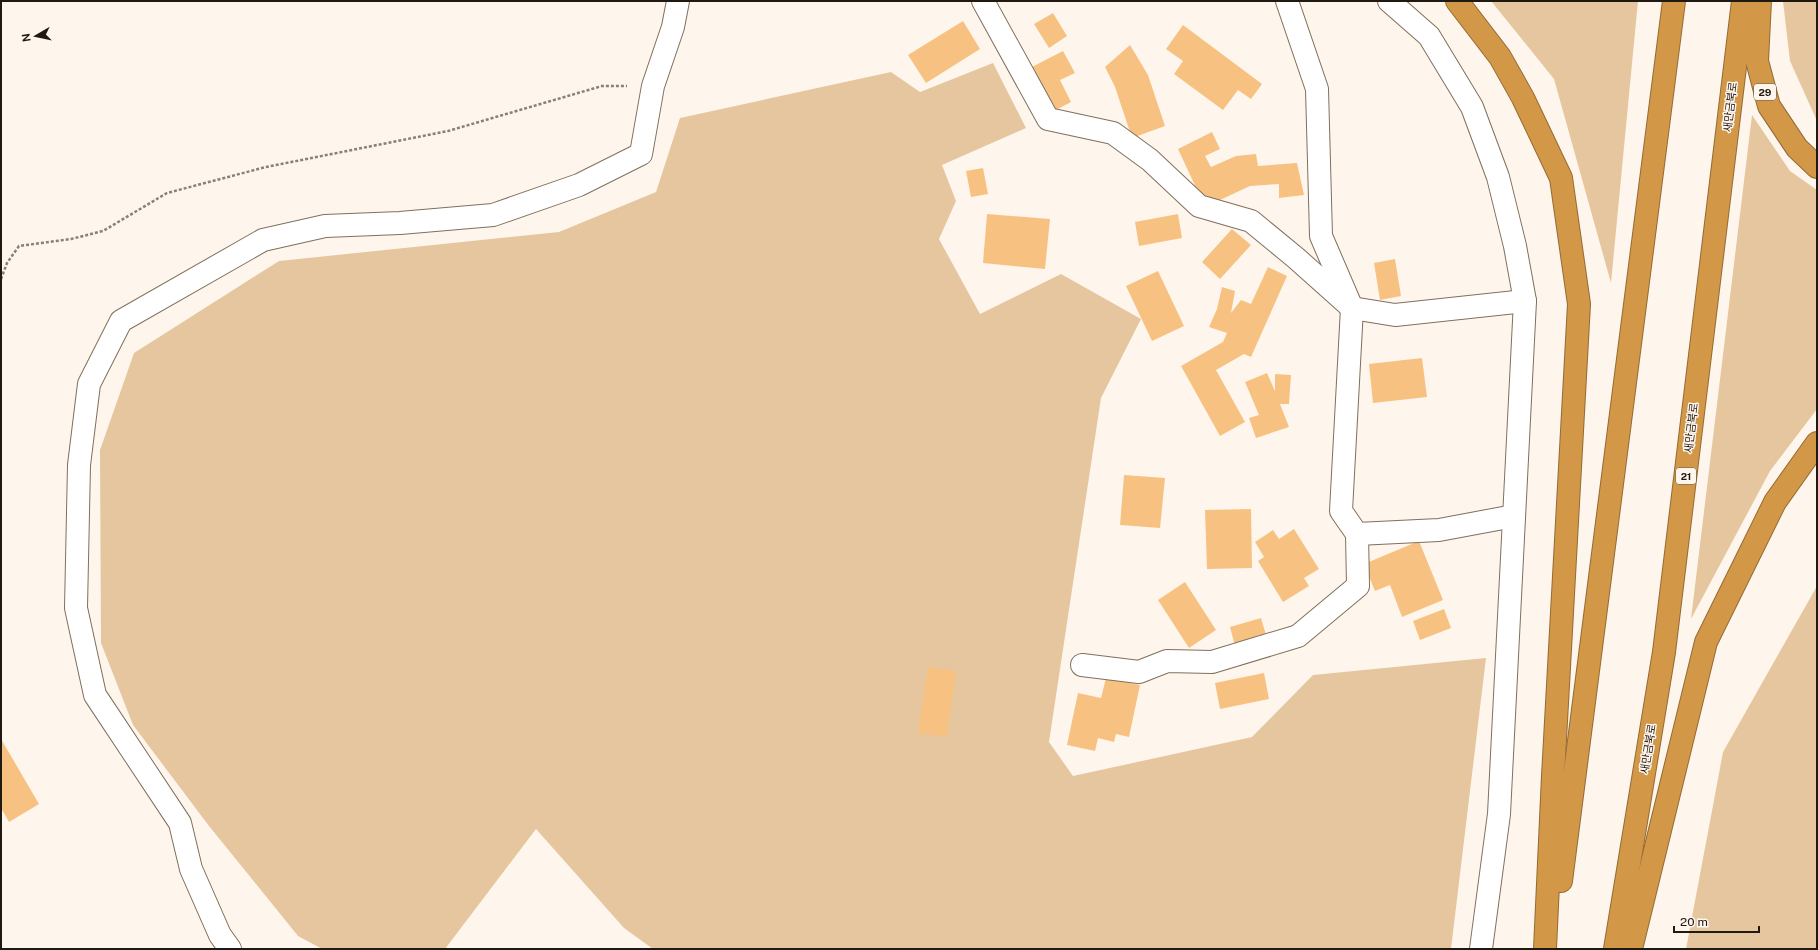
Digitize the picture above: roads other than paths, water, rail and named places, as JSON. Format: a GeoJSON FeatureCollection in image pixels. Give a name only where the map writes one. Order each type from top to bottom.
{"type":"FeatureCollection","features":[{"type":"Feature","properties":{"kind":"highway"},"geometry":{"type":"LineString","coordinates":[[1457,1],[1500,57],[1523,98],[1561,178],[1579,304],[1545,949]]}},
{"type":"Feature","properties":{"kind":"highway"},"geometry":{"type":"LineString","coordinates":[[1552,949],[1674,1]]}},
{"type":"Feature","properties":{"kind":"highway","name":"새만금북로"},"geometry":{"type":"LineString","coordinates":[[1615,949],[1664,652],[1743,1]]}},
{"type":"Feature","properties":{"kind":"highway","name":"29"},"geometry":{"type":"LineString","coordinates":[[1760,1],[1757,61],[1769,106],[1797,148],[1817,167]]}},
{"type":"Feature","properties":{"kind":"highway"},"geometry":{"type":"LineString","coordinates":[[1631,949],[1706,642],[1775,502],[1817,443]]}},
{"type":"Feature","properties":{"kind":"street"},"geometry":{"type":"LineString","coordinates":[[230,949],[220,935],[191,869],[180,823],[96,695],[76,608],[79,465],[89,384],[122,321],[263,240],[325,226],[400,223],[493,215],[579,184],[641,154],[653,86],[673,27],[678,1]]}},
{"type":"Feature","properties":{"kind":"street"},"geometry":{"type":"LineString","coordinates":[[983,1],[1048,119],[1113,133],[1150,160],[1199,206],[1251,221],[1296,258],[1352,308],[1395,314],[1525,301]]}},
{"type":"Feature","properties":{"kind":"street"},"geometry":{"type":"LineString","coordinates":[[1082,665],[1139,672],[1167,661],[1212,662],[1298,636],[1358,586],[1357,534],[1341,511],[1352,308],[1321,236],[1317,89],[1287,1]]}},
{"type":"Feature","properties":{"kind":"street"},"geometry":{"type":"LineString","coordinates":[[1388,1],[1429,36],[1472,107],[1498,178],[1516,246],[1525,301],[1499,814],[1481,949]]}},
{"type":"Feature","properties":{"kind":"street"},"geometry":{"type":"LineString","coordinates":[[1357,534],[1439,530],[1514,516]]}}]}
